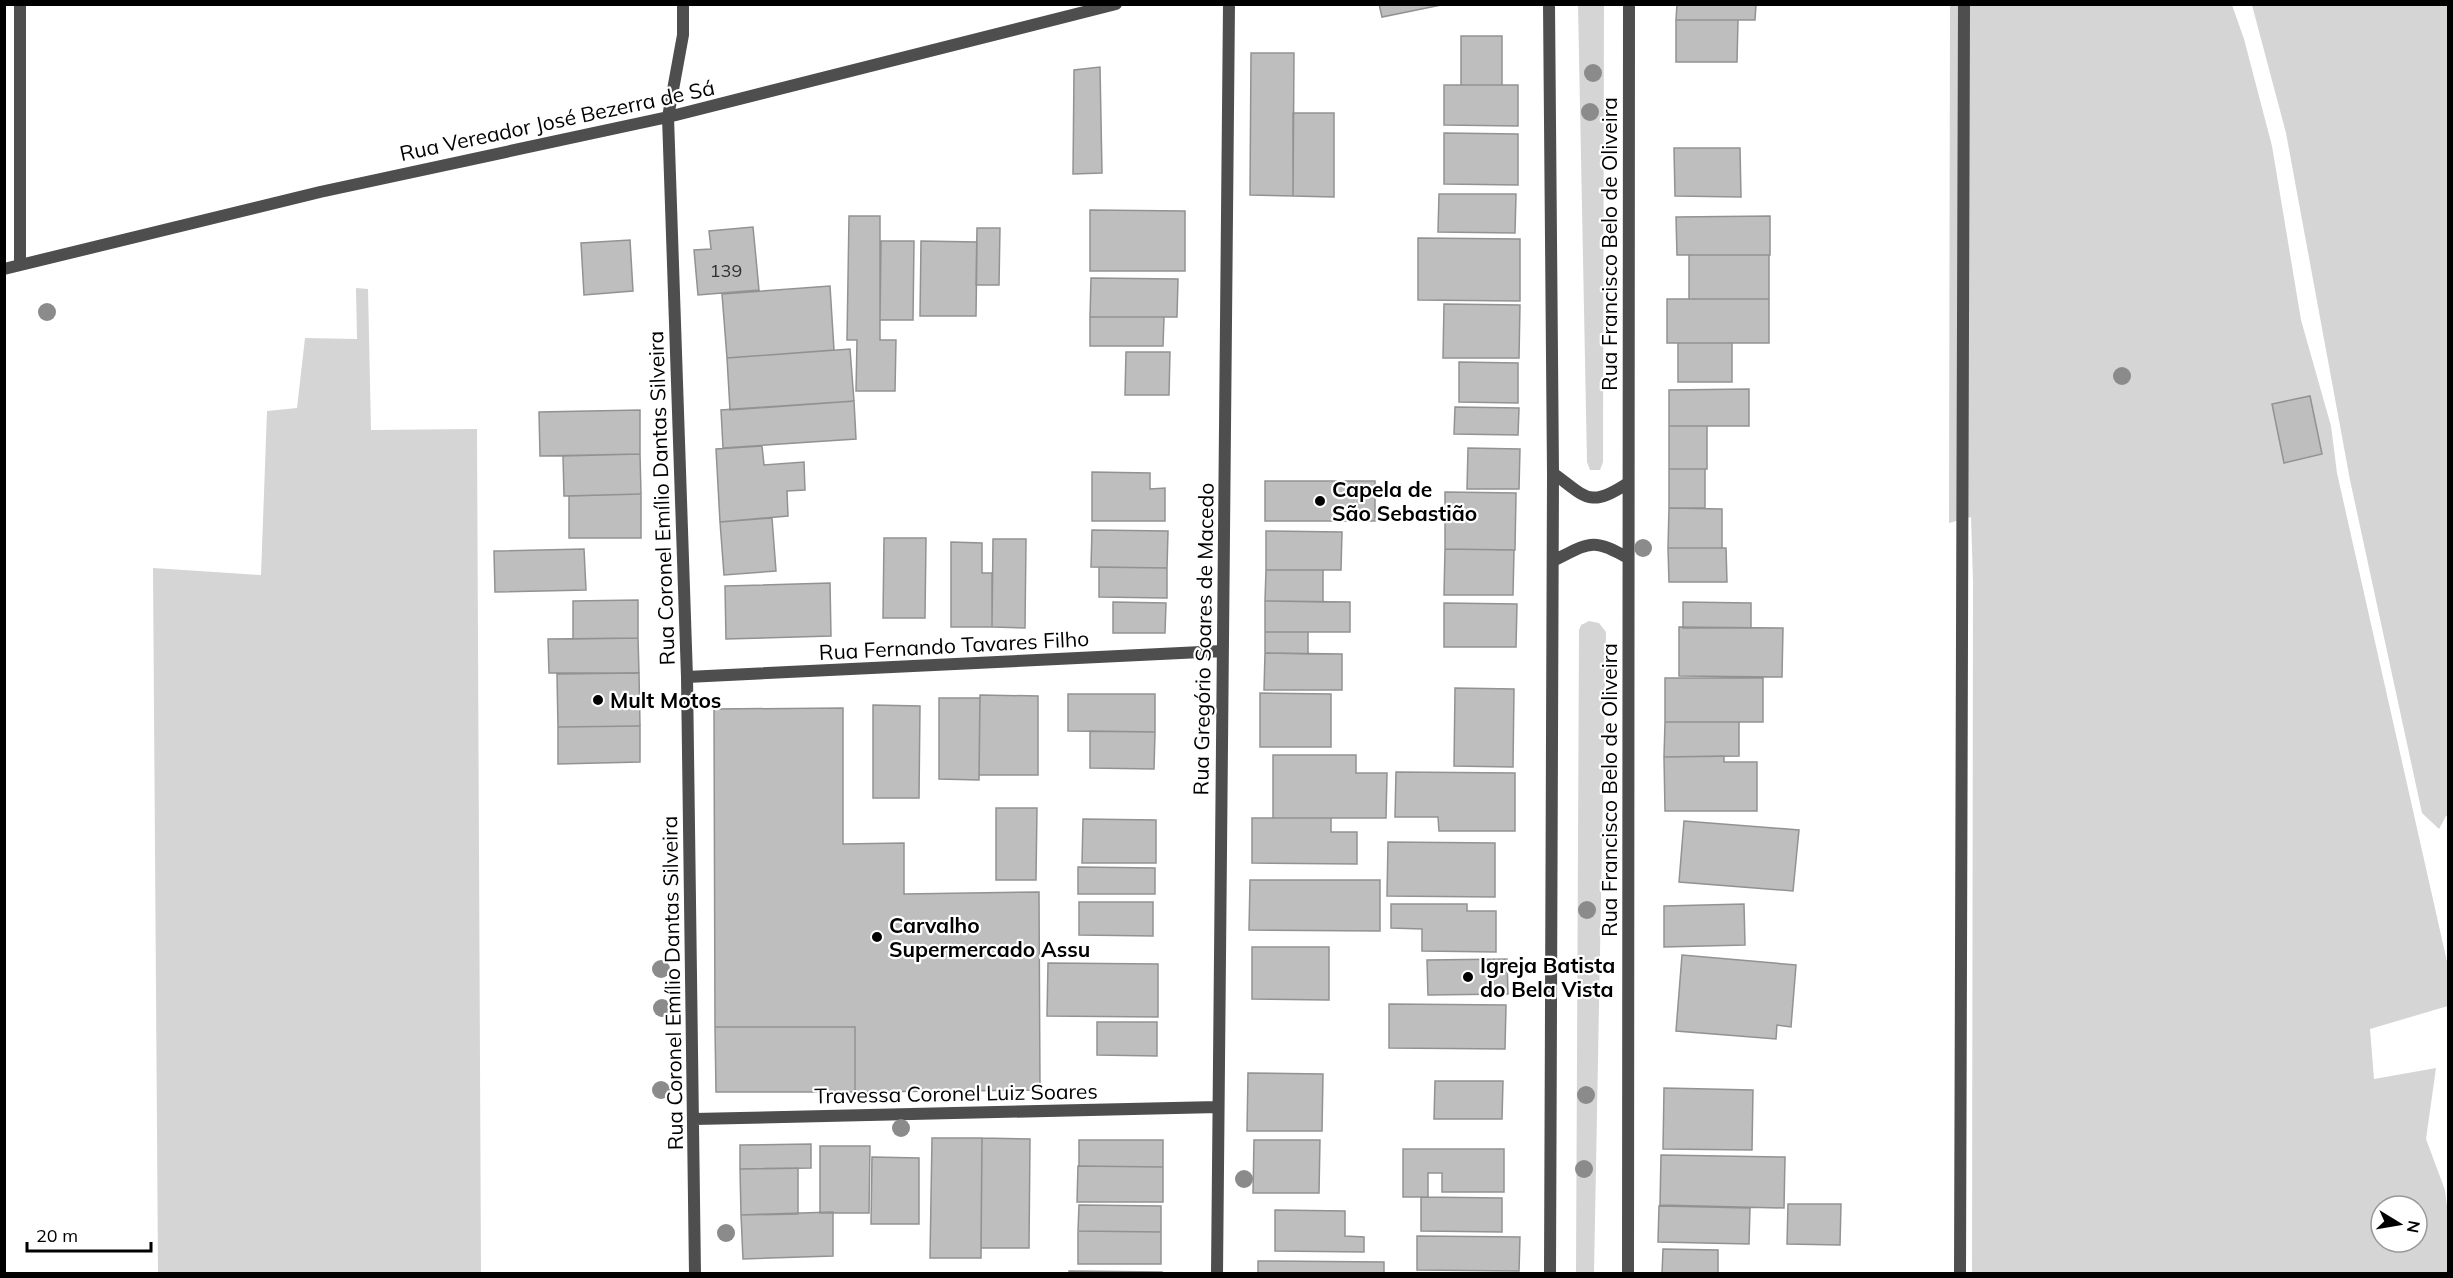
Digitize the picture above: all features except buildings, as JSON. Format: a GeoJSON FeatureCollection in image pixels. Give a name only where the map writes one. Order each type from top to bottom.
{"type":"FeatureCollection","features":[{"type":"Feature","properties":{"kind":"street"},"geometry":{"type":"LineString","coordinates":[[20,4],[20,265]]}},
{"type":"Feature","properties":{"kind":"street","name":"Rua Coronel Emílio Dantas Silveira"},"geometry":{"type":"LineString","coordinates":[[683,4],[683,35],[668,117],[687,677],[695,1274]]}},
{"type":"Feature","properties":{"kind":"street","name":"Rua Vereador José Bezerra de Sá"},"geometry":{"type":"LineString","coordinates":[[4,269],[320,192],[668,117],[1116,4]]}},
{"type":"Feature","properties":{"kind":"street","name":"Rua Gregório Soares de Macedo"},"geometry":{"type":"LineString","coordinates":[[1217,1274],[1228,4]]}},
{"type":"Feature","properties":{"kind":"street"},"geometry":{"type":"LineString","coordinates":[[1550,4],[1553,473],[1550,1274]]}},
{"type":"Feature","properties":{"kind":"street","name":"Rua Francisco Belo de Oliveira"},"geometry":{"type":"LineString","coordinates":[[1628,1274],[1629,4]]}},
{"type":"Feature","properties":{"kind":"street"},"geometry":{"type":"LineString","coordinates":[[1960,1274],[1964,4]]}},
{"type":"Feature","properties":{"kind":"street"},"geometry":{"type":"LineString","coordinates":[[1553,473],[1576,492],[1592,498],[1607,496],[1628,483]]}},
{"type":"Feature","properties":{"kind":"street"},"geometry":{"type":"LineString","coordinates":[[1553,561],[1587,545],[1607,546],[1628,558]]}},
{"type":"Feature","properties":{"kind":"street","name":"Rua Fernando Tavares Filho"},"geometry":{"type":"LineString","coordinates":[[687,677],[1222,651]]}},
{"type":"Feature","properties":{"kind":"street","name":"Travessa Coronel Luiz Soares"},"geometry":{"type":"LineString","coordinates":[[694,1119],[1218,1107]]}},
{"type":"Feature","properties":{"kind":"shaded area"},"geometry":{"type":"Polygon","coordinates":[[[1578,5],[1604,5],[1603,462],[1600,470],[1590,470],[1587,462],[1578,5]]]}},
{"type":"Feature","properties":{"kind":"shaded area"},"geometry":{"type":"Polygon","coordinates":[[[1950,5],[2232,5],[2244,39],[2272,146],[2301,320],[2331,426],[2337,473],[2448,966],[2448,1006],[2370,1029],[2374,1079],[2436,1068],[2426,1139],[2445,1190],[2448,1215],[2448,1273],[1972,1273],[1973,582],[1971,517],[1949,523],[1950,5]]]}},
{"type":"Feature","properties":{"kind":"shaded area"},"geometry":{"type":"Polygon","coordinates":[[[2252,5],[2448,5],[2448,815],[2439,829],[2422,813],[2350,480],[2286,133],[2252,5]]]}},
{"type":"Feature","properties":{"kind":"shaded area"},"geometry":{"type":"Polygon","coordinates":[[[356,288],[368,289],[371,430],[477,429],[481,1273],[158,1273],[153,568],[261,575],[267,411],[297,408],[305,338],[357,339],[356,288]]]}},
{"type":"Feature","properties":{"kind":"shaded area"},"geometry":{"type":"Polygon","coordinates":[[[1589,621],[1599,623],[1606,632],[1594,1273],[1576,1274],[1579,630],[1581,625],[1589,621]]]}},
{"type":"Feature","properties":{"kind":"place","name":"Capela de São Sebastião"},"geometry":{"type":"Point","coordinates":[1320,501]}},
{"type":"Feature","properties":{"kind":"place","name":"Mult Motos"},"geometry":{"type":"Point","coordinates":[598,700]}},
{"type":"Feature","properties":{"kind":"place","name":"Carvalho Supermercado Assu"},"geometry":{"type":"Point","coordinates":[877,937]}},
{"type":"Feature","properties":{"kind":"place","name":"Igreja Batista do Bela Vista"},"geometry":{"type":"Point","coordinates":[1468,977]}}]}
